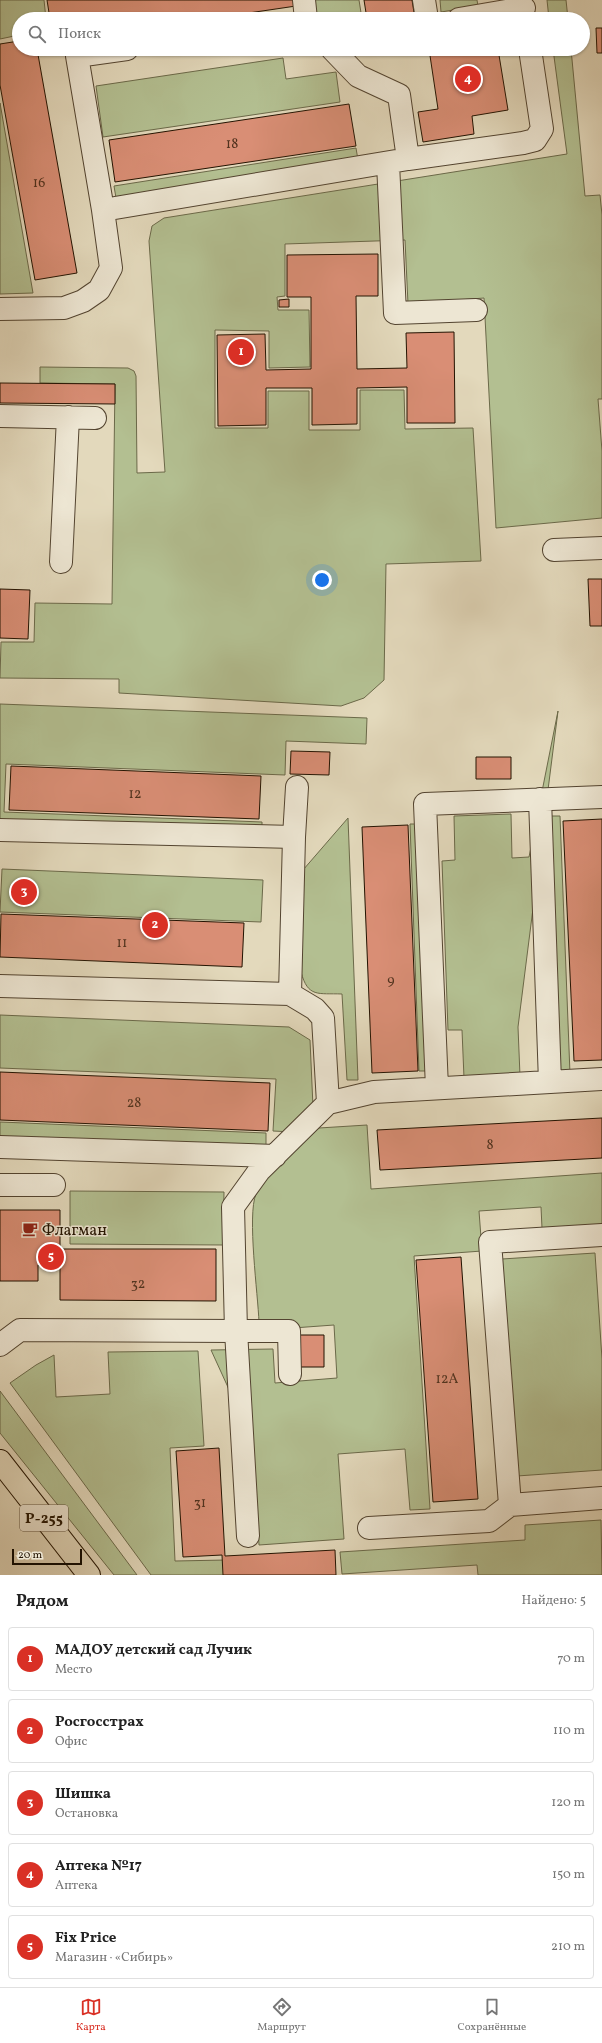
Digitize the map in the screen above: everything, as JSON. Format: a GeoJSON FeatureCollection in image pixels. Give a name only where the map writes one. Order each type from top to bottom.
{"type":"FeatureCollection","features":[{"type":"Feature","properties":{"kind":"highway","name":"Р-255"},"geometry":{"type":"LineString","coordinates":[[0,1461],[89,1575]]}},
{"type":"Feature","properties":{"kind":"lane"},"geometry":{"type":"LineString","coordinates":[[304,0],[305,12]]}},
{"type":"Feature","properties":{"kind":"lane"},"geometry":{"type":"LineString","coordinates":[[424,0],[426,12]]}},
{"type":"Feature","properties":{"kind":"lane"},"geometry":{"type":"LineString","coordinates":[[504,12],[524,9]]}},
{"type":"Feature","properties":{"kind":"lane"},"geometry":{"type":"LineString","coordinates":[[0,309],[64,308],[83,301],[99,290],[111,268],[103,210],[77,56]]}},
{"type":"Feature","properties":{"kind":"lane"},"geometry":{"type":"LineString","coordinates":[[339,56],[358,76],[399,95],[395,313],[476,310]]}},
{"type":"Feature","properties":{"kind":"lane"},"geometry":{"type":"LineString","coordinates":[[103,210],[535,140],[542,129],[531,56]]}},
{"type":"Feature","properties":{"kind":"lane"},"geometry":{"type":"LineString","coordinates":[[0,416],[95,418]]}},
{"type":"Feature","properties":{"kind":"lane"},"geometry":{"type":"LineString","coordinates":[[61,562],[68,417]]}},
{"type":"Feature","properties":{"kind":"lane"},"geometry":{"type":"LineString","coordinates":[[554,550],[602,548]]}},
{"type":"Feature","properties":{"kind":"lane"},"geometry":{"type":"LineString","coordinates":[[290,994],[294,837],[297,787]]}},
{"type":"Feature","properties":{"kind":"lane"},"geometry":{"type":"LineString","coordinates":[[436,1088],[425,804],[602,797]]}},
{"type":"Feature","properties":{"kind":"lane"},"geometry":{"type":"LineString","coordinates":[[540,799],[550,1082]]}},
{"type":"Feature","properties":{"kind":"lane"},"geometry":{"type":"LineString","coordinates":[[0,830],[294,837]]}},
{"type":"Feature","properties":{"kind":"lane"},"geometry":{"type":"LineString","coordinates":[[0,986],[290,994],[315,1009],[323,1018],[328,1103]]}},
{"type":"Feature","properties":{"kind":"lane"},"geometry":{"type":"LineString","coordinates":[[248,1536],[236,1331],[234,1207],[259,1171],[328,1103],[374,1092],[602,1079]]}},
{"type":"Feature","properties":{"kind":"lane"},"geometry":{"type":"LineString","coordinates":[[0,1147],[275,1156]]}},
{"type":"Feature","properties":{"kind":"lane"},"geometry":{"type":"LineString","coordinates":[[0,1185],[54,1185]]}},
{"type":"Feature","properties":{"kind":"lane"},"geometry":{"type":"LineString","coordinates":[[510,1505],[490,1242],[602,1236]]}},
{"type":"Feature","properties":{"kind":"lane"},"geometry":{"type":"LineString","coordinates":[[2,1339],[20,1330],[289,1331],[290,1374]]}},
{"type":"Feature","properties":{"kind":"lane"},"geometry":{"type":"LineString","coordinates":[[369,1528],[488,1521],[510,1505],[602,1498]]}},
{"type":"Feature","properties":{"kind":"green space"},"geometry":{"type":"Polygon","coordinates":[[[0,0],[44,0],[45,12],[12,12],[12,36],[0,39],[0,0]]]}},
{"type":"Feature","properties":{"kind":"green space"},"geometry":{"type":"Polygon","coordinates":[[[314,0],[359,0],[361,12],[315,12],[314,0]]]}},
{"type":"Feature","properties":{"kind":"green space"},"geometry":{"type":"Polygon","coordinates":[[[440,0],[477,0],[478,6],[441,12],[440,0]]]}},
{"type":"Feature","properties":{"kind":"green space"},"geometry":{"type":"Polygon","coordinates":[[[547,0],[566,0],[567,12],[548,12],[547,0]]]}},
{"type":"Feature","properties":{"kind":"green space"},"geometry":{"type":"Polygon","coordinates":[[[554,56],[572,56],[585,196],[600,195],[602,215],[602,399],[598,399],[602,451],[602,518],[496,528],[484,298],[408,304],[405,240],[285,244],[285,296],[277,297],[278,310],[309,310],[310,367],[269,368],[269,331],[215,330],[215,428],[268,428],[268,391],[309,391],[309,430],[360,430],[360,390],[404,390],[405,429],[473,428],[481,561],[386,564],[384,680],[364,698],[341,706],[119,693],[119,679],[0,678],[1,642],[34,642],[35,603],[112,604],[115,384],[40,383],[40,367],[128,368],[134,371],[136,376],[137,473],[165,472],[149,241],[152,226],[164,218],[567,154],[554,56]]]}},
{"type":"Feature","properties":{"kind":"green space"},"geometry":{"type":"Polygon","coordinates":[[[283,58],[286,79],[336,72],[340,102],[103,137],[96,86],[283,58]]]}},
{"type":"Feature","properties":{"kind":"green space"},"geometry":{"type":"Polygon","coordinates":[[[0,103],[33,293],[0,294],[0,103]]]}},
{"type":"Feature","properties":{"kind":"green space"},"geometry":{"type":"Polygon","coordinates":[[[356,148],[358,160],[116,198],[114,186],[356,148]]]}},
{"type":"Feature","properties":{"kind":"green space"},"geometry":{"type":"Polygon","coordinates":[[[0,704],[367,718],[366,744],[286,741],[285,775],[6,764],[4,812],[262,822],[262,832],[0,821],[0,704]]]}},
{"type":"Feature","properties":{"kind":"green space"},"geometry":{"type":"Polygon","coordinates":[[[558,711],[518,1027],[520,1076],[464,1078],[462,1030],[448,1030],[442,861],[455,860],[454,816],[511,814],[512,858],[529,857],[558,711]]]}},
{"type":"Feature","properties":{"kind":"green space"},"geometry":{"type":"Polygon","coordinates":[[[550,816],[560,816],[570,1074],[560,1074],[550,816]]]}},
{"type":"Feature","properties":{"kind":"green space"},"geometry":{"type":"Polygon","coordinates":[[[348,818],[358,1080],[347,1080],[342,994],[320,993],[311,990],[307,986],[301,972],[303,870],[348,818]]]}},
{"type":"Feature","properties":{"kind":"green space"},"geometry":{"type":"Polygon","coordinates":[[[410,824],[420,824],[429,1071],[419,1071],[410,824]]]}},
{"type":"Feature","properties":{"kind":"green space"},"geometry":{"type":"Polygon","coordinates":[[[2,869],[263,880],[261,922],[0,912],[2,869]]]}},
{"type":"Feature","properties":{"kind":"green space"},"geometry":{"type":"Polygon","coordinates":[[[0,1015],[289,1027],[310,1040],[313,1107],[293,1132],[273,1131],[276,1079],[0,1068],[0,1015]]]}},
{"type":"Feature","properties":{"kind":"green space"},"geometry":{"type":"Polygon","coordinates":[[[0,1122],[266,1133],[266,1150],[0,1139],[0,1122]]]}},
{"type":"Feature","properties":{"kind":"green space"},"geometry":{"type":"Polygon","coordinates":[[[367,1125],[371,1189],[602,1173],[602,1225],[542,1228],[541,1207],[479,1211],[482,1251],[414,1256],[430,1509],[410,1510],[405,1449],[338,1454],[344,1539],[259,1545],[253,1442],[211,1350],[273,1349],[275,1383],[337,1378],[334,1325],[293,1328],[292,1320],[259,1322],[253,1237],[254,1204],[256,1194],[267,1177],[284,1159],[319,1128],[367,1125]]]}},
{"type":"Feature","properties":{"kind":"green space"},"geometry":{"type":"Polygon","coordinates":[[[70,1191],[224,1192],[223,1245],[70,1244],[70,1191]]]}},
{"type":"Feature","properties":{"kind":"green space"},"geometry":{"type":"Polygon","coordinates":[[[595,1253],[602,1359],[602,1470],[517,1476],[502,1259],[595,1253]]]}},
{"type":"Feature","properties":{"kind":"green space"},"geometry":{"type":"Polygon","coordinates":[[[198,1351],[204,1446],[170,1448],[175,1561],[226,1560],[227,1575],[151,1575],[10,1383],[36,1365],[54,1355],[56,1397],[110,1394],[108,1352],[198,1351]]]}},
{"type":"Feature","properties":{"kind":"green space"},"geometry":{"type":"Polygon","coordinates":[[[0,1391],[137,1575],[114,1575],[0,1433],[0,1391]]]}},
{"type":"Feature","properties":{"kind":"green space"},"geometry":{"type":"Polygon","coordinates":[[[601,1520],[602,1575],[478,1575],[477,1565],[342,1574],[340,1552],[525,1540],[525,1525],[601,1520]]]}},
{"type":"Feature","properties":{"kind":"building"},"geometry":{"type":"Polygon","coordinates":[[[47,0],[295,0],[296,6],[255,12],[49,12],[47,0]]]}},
{"type":"Feature","properties":{"kind":"building"},"geometry":{"type":"Polygon","coordinates":[[[364,0],[412,0],[414,12],[366,12],[364,0]]]}},
{"type":"Feature","properties":{"kind":"building"},"geometry":{"type":"Polygon","coordinates":[[[596,28],[602,28],[602,53],[597,53],[596,28]]]}},
{"type":"Feature","properties":{"kind":"building"},"geometry":{"type":"Polygon","coordinates":[[[12,42],[12,56],[38,56],[77,273],[35,280],[0,85],[0,44],[12,42]]]}},
{"type":"Feature","properties":{"kind":"building"},"geometry":{"type":"Polygon","coordinates":[[[430,56],[499,56],[508,110],[472,116],[474,134],[423,142],[418,112],[438,109],[430,56]]]}},
{"type":"Feature","properties":{"kind":"building"},"geometry":{"type":"Polygon","coordinates":[[[349,104],[356,146],[115,182],[109,140],[349,104]]]}},
{"type":"Feature","properties":{"kind":"building"},"geometry":{"type":"Polygon","coordinates":[[[378,254],[378,296],[356,296],[357,369],[407,368],[406,333],[454,332],[455,423],[407,423],[407,387],[357,388],[357,424],[312,425],[312,388],[266,388],[266,425],[218,426],[217,335],[265,334],[266,370],[311,369],[311,297],[287,297],[287,255],[378,254]]]}},
{"type":"Feature","properties":{"kind":"building"},"geometry":{"type":"Polygon","coordinates":[[[289,299],[289,307],[279,307],[279,300],[289,299]]]}},
{"type":"Feature","properties":{"kind":"building"},"geometry":{"type":"Polygon","coordinates":[[[0,383],[115,384],[115,404],[0,403],[0,383]]]}},
{"type":"Feature","properties":{"kind":"building"},"geometry":{"type":"Polygon","coordinates":[[[588,579],[602,579],[602,626],[590,626],[588,579]]]}},
{"type":"Feature","properties":{"kind":"building"},"geometry":{"type":"Polygon","coordinates":[[[0,589],[30,590],[28,639],[0,638],[0,589]]]}},
{"type":"Feature","properties":{"kind":"building"},"geometry":{"type":"Polygon","coordinates":[[[291,751],[330,752],[329,775],[290,774],[291,751]]]}},
{"type":"Feature","properties":{"kind":"building"},"geometry":{"type":"Polygon","coordinates":[[[476,757],[511,757],[511,779],[476,779],[476,757]]]}},
{"type":"Feature","properties":{"kind":"building"},"geometry":{"type":"Polygon","coordinates":[[[11,766],[261,776],[259,819],[9,810],[11,766]]]}},
{"type":"Feature","properties":{"kind":"building"},"geometry":{"type":"Polygon","coordinates":[[[602,819],[602,1060],[574,1061],[563,821],[602,819]]]}},
{"type":"Feature","properties":{"kind":"building"},"geometry":{"type":"Polygon","coordinates":[[[408,825],[418,1071],[372,1073],[362,827],[408,825]]]}},
{"type":"Feature","properties":{"kind":"building"},"geometry":{"type":"Polygon","coordinates":[[[1,914],[244,923],[242,967],[0,957],[1,914]]]}},
{"type":"Feature","properties":{"kind":"building"},"geometry":{"type":"Polygon","coordinates":[[[0,1072],[270,1083],[268,1131],[0,1120],[0,1072]]]}},
{"type":"Feature","properties":{"kind":"building"},"geometry":{"type":"Polygon","coordinates":[[[602,1118],[602,1158],[380,1170],[377,1130],[602,1118]]]}},
{"type":"Feature","properties":{"kind":"building","name":"Флагман"},"geometry":{"type":"Polygon","coordinates":[[[0,1210],[60,1210],[60,1265],[38,1265],[38,1281],[0,1281],[0,1210]]]}},
{"type":"Feature","properties":{"kind":"building"},"geometry":{"type":"Polygon","coordinates":[[[60,1249],[216,1249],[216,1301],[60,1300],[60,1249]]]}},
{"type":"Feature","properties":{"kind":"building"},"geometry":{"type":"Polygon","coordinates":[[[461,1257],[478,1499],[433,1502],[416,1260],[461,1257]]]}},
{"type":"Feature","properties":{"kind":"building"},"geometry":{"type":"Polygon","coordinates":[[[298,1335],[324,1335],[324,1367],[298,1367],[298,1335]]]}},
{"type":"Feature","properties":{"kind":"building"},"geometry":{"type":"Polygon","coordinates":[[[219,1448],[225,1556],[335,1550],[336,1575],[223,1575],[222,1555],[183,1557],[176,1451],[219,1448]]]}},
{"type":"Feature","properties":{"kind":"place","name":"Аптека №17"},"geometry":{"type":"Point","coordinates":[468,79]}},
{"type":"Feature","properties":{"kind":"place","name":"МАДОУ детский сад Лучик"},"geometry":{"type":"Point","coordinates":[241,352]}},
{"type":"Feature","properties":{"kind":"place","name":"Шишка"},"geometry":{"type":"Point","coordinates":[24,892]}},
{"type":"Feature","properties":{"kind":"place","name":"Росгосстрах"},"geometry":{"type":"Point","coordinates":[155,925]}},
{"type":"Feature","properties":{"kind":"place","name":"Флагман"},"geometry":{"type":"Point","coordinates":[30,1229]}},
{"type":"Feature","properties":{"kind":"place","name":"Fix Price"},"geometry":{"type":"Point","coordinates":[51,1257]}}]}
